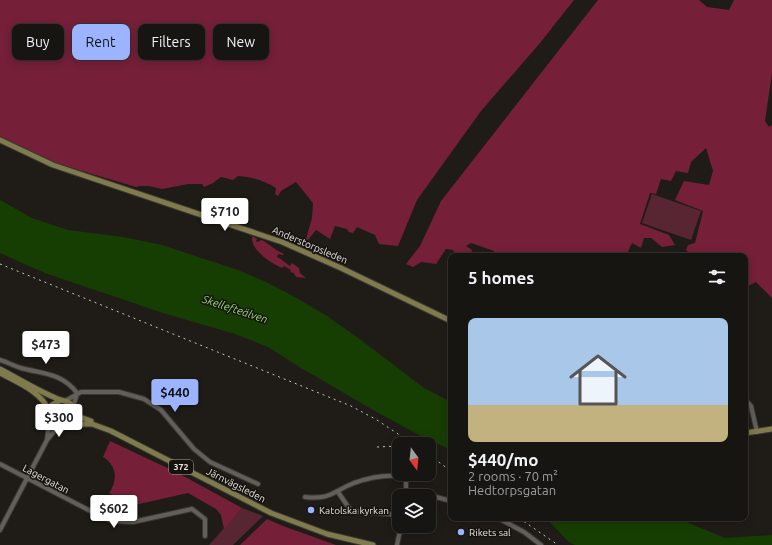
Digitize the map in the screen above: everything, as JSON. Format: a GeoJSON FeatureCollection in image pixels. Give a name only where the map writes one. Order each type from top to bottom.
{"type":"FeatureCollection","features":[{"type":"Feature","properties":{"kind":"main road","name":"Anderstorpsleden"},"geometry":{"type":"LineString","coordinates":[[0,140],[53,164],[282,242],[341,268],[448,320]]}},
{"type":"Feature","properties":{"kind":"main road"},"geometry":{"type":"LineString","coordinates":[[0,369],[42,392],[68,402],[73,409],[73,417],[64,424],[54,422],[46,404],[35,394],[0,373]]}},
{"type":"Feature","properties":{"kind":"main road"},"geometry":{"type":"LineString","coordinates":[[49,413],[52,405],[63,401]]}},
{"type":"Feature","properties":{"kind":"main road","name":"Järnvägsleden"},"geometry":{"type":"LineString","coordinates":[[73,409],[80,417],[129,440],[264,510],[327,534],[373,545]]}},
{"type":"Feature","properties":{"kind":"main road","name":"Järnvägsleden"},"geometry":{"type":"LineString","coordinates":[[64,424],[84,423],[97,425]]}},
{"type":"Feature","properties":{"kind":"main road"},"geometry":{"type":"LineString","coordinates":[[748,434],[772,428]]}},
{"type":"Feature","properties":{"kind":"street"},"geometry":{"type":"LineString","coordinates":[[0,360],[19,368],[47,373],[70,384],[77,393]]}},
{"type":"Feature","properties":{"kind":"street"},"geometry":{"type":"LineString","coordinates":[[63,401],[77,393],[119,392],[151,402],[161,410],[194,449],[207,460],[222,469],[258,484]]}},
{"type":"Feature","properties":{"kind":"street"},"geometry":{"type":"LineString","coordinates":[[73,409],[77,393]]}},
{"type":"Feature","properties":{"kind":"street"},"geometry":{"type":"LineString","coordinates":[[748,402],[751,406],[757,432]]}},
{"type":"Feature","properties":{"kind":"street"},"geometry":{"type":"LineString","coordinates":[[47,440],[49,413]]}},
{"type":"Feature","properties":{"kind":"street"},"geometry":{"type":"LineString","coordinates":[[0,530],[47,440],[56,429],[64,424]]}},
{"type":"Feature","properties":{"kind":"street","name":"Lagergatan"},"geometry":{"type":"LineString","coordinates":[[0,464],[112,521],[133,522],[192,509],[205,518],[205,536]]}},
{"type":"Feature","properties":{"kind":"street"},"geometry":{"type":"LineString","coordinates":[[305,497],[320,498],[338,492],[353,483],[391,475],[406,477],[407,489]]}},
{"type":"Feature","properties":{"kind":"street"},"geometry":{"type":"LineString","coordinates":[[338,492],[351,511],[392,514]]}},
{"type":"Feature","properties":{"kind":"street"},"geometry":{"type":"LineString","coordinates":[[436,497],[448,500]]}},
{"type":"Feature","properties":{"kind":"street"},"geometry":{"type":"LineString","coordinates":[[504,521],[524,532],[540,545]]}},
{"type":"Feature","properties":{"kind":"street"},"geometry":{"type":"LineString","coordinates":[[397,545],[400,533]]}},
{"type":"Feature","properties":{"kind":"shaded area"},"geometry":{"type":"Polygon","coordinates":[[[0,0],[574,0],[540,43],[481,111],[417,200],[398,246],[379,244],[375,235],[357,227],[353,233],[349,232],[347,229],[335,226],[330,239],[316,230],[308,240],[306,239],[312,218],[313,203],[296,182],[281,191],[278,196],[275,194],[276,188],[267,183],[253,178],[238,176],[233,180],[221,177],[204,187],[202,184],[188,184],[162,189],[149,186],[136,187],[55,163],[0,137],[0,0]]]}},
{"type":"Feature","properties":{"kind":"shaded area"},"geometry":{"type":"Polygon","coordinates":[[[598,0],[699,0],[707,7],[729,10],[734,0],[772,0],[772,73],[765,121],[769,127],[772,125],[772,298],[756,282],[748,286],[748,253],[688,253],[686,250],[688,245],[695,243],[703,211],[675,200],[684,181],[709,185],[713,171],[706,148],[691,162],[688,173],[676,171],[671,181],[661,179],[656,194],[650,193],[640,224],[669,235],[675,245],[662,247],[651,238],[644,238],[641,248],[632,243],[627,253],[494,253],[494,251],[471,243],[466,246],[472,250],[471,253],[455,253],[453,250],[446,249],[436,264],[421,262],[413,267],[406,264],[420,246],[441,201],[598,0]]]}},
{"type":"Feature","properties":{"kind":"shaded area"},"geometry":{"type":"Polygon","coordinates":[[[652,194],[701,211],[691,240],[642,223],[652,194]]]}},
{"type":"Feature","properties":{"kind":"shaded area"},"geometry":{"type":"Polygon","coordinates":[[[252,237],[257,239],[256,241],[258,242],[261,240],[265,242],[284,254],[278,254],[277,257],[290,266],[292,263],[299,268],[300,273],[306,278],[296,277],[294,273],[290,272],[291,270],[284,266],[282,268],[267,260],[258,252],[252,237]]]}},
{"type":"Feature","properties":{"kind":"shaded area"},"geometry":{"type":"Polygon","coordinates":[[[110,441],[178,473],[242,508],[224,529],[221,515],[216,509],[188,493],[130,506],[109,493],[114,483],[115,474],[111,464],[103,457],[110,441]]]}},
{"type":"Feature","properties":{"kind":"shaded area"},"geometry":{"type":"Polygon","coordinates":[[[242,508],[263,516],[233,545],[209,545],[242,508]]]}},
{"type":"Feature","properties":{"kind":"shaded area"},"geometry":{"type":"Polygon","coordinates":[[[267,519],[283,526],[336,545],[240,545],[267,519]]]}},
{"type":"Feature","properties":{"kind":"water","name":"Skellefteälven"},"geometry":{"type":"Polygon","coordinates":[[[0,200],[32,218],[68,230],[123,237],[162,245],[238,270],[293,296],[327,316],[424,388],[448,400],[448,449],[436,443],[436,437],[423,437],[419,435],[301,368],[268,347],[235,334],[163,313],[45,273],[0,253],[0,200]]]}},
{"type":"Feature","properties":{"kind":"water"},"geometry":{"type":"Polygon","coordinates":[[[549,521],[684,521],[725,538],[772,535],[772,545],[575,545],[569,542],[549,521]]]}},
{"type":"Feature","properties":{"kind":"railway"},"geometry":{"type":"LineString","coordinates":[[0,264],[351,406],[377,420],[402,437]]}},
{"type":"Feature","properties":{"kind":"railway"},"geometry":{"type":"LineString","coordinates":[[377,447],[392,446]]}},
{"type":"Feature","properties":{"kind":"railway"},"geometry":{"type":"LineString","coordinates":[[436,460],[448,469]]}},
{"type":"Feature","properties":{"kind":"railway"},"geometry":{"type":"LineString","coordinates":[[523,521],[558,545]]}},
{"type":"Feature","properties":{"kind":"place","name":"Katolska kyrkan"},"geometry":{"type":"Point","coordinates":[311,510]}},
{"type":"Feature","properties":{"kind":"place","name":"Rikets sal"},"geometry":{"type":"Point","coordinates":[461,532]}}]}
